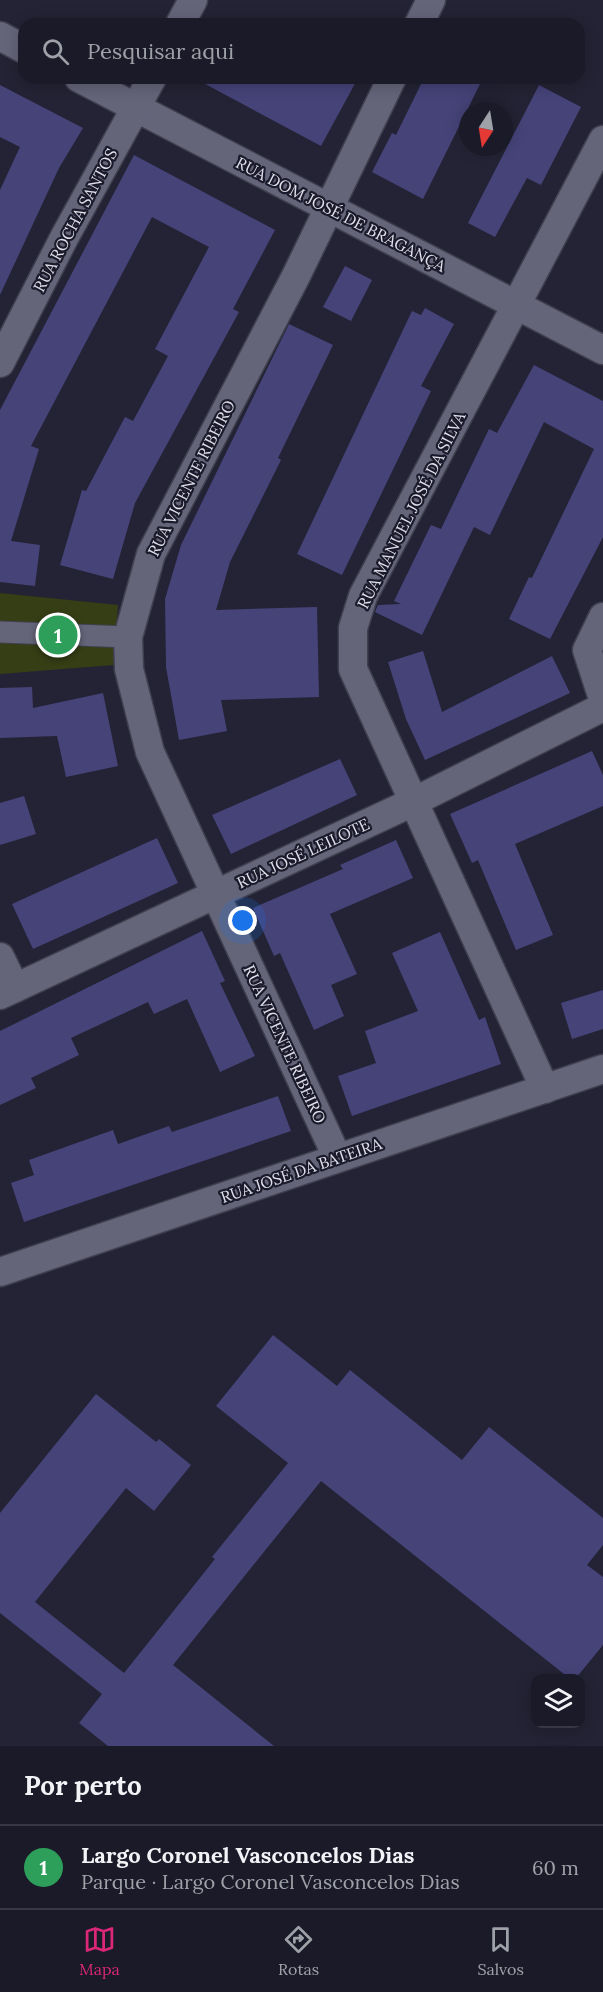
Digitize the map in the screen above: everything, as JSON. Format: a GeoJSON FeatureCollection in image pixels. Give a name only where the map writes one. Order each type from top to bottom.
{"type":"FeatureCollection","features":[{"type":"Feature","properties":{"kind":"street"},"geometry":{"type":"LineString","coordinates":[[183,18],[192,0]]}},
{"type":"Feature","properties":{"kind":"street"},"geometry":{"type":"LineString","coordinates":[[422,18],[431,0]]}},
{"type":"Feature","properties":{"kind":"street"},"geometry":{"type":"LineString","coordinates":[[0,36],[18,46]]}},
{"type":"Feature","properties":{"kind":"street","name":"RUA DOM JOSÉ DE BRAGANÇA"},"geometry":{"type":"LineString","coordinates":[[91,84],[603,350]]}},
{"type":"Feature","properties":{"kind":"street","name":"RUA ROCHA SANTOS"},"geometry":{"type":"LineString","coordinates":[[0,363],[63,238],[148,84]]}},
{"type":"Feature","properties":{"kind":"street","name":"RUA VICENTE RIBEIRO"},"geometry":{"type":"LineString","coordinates":[[337,1157],[150,752],[129,669],[128,637],[151,554],[296,276],[389,84]]}},
{"type":"Feature","properties":{"kind":"street","name":"RUA MANUEL JOSÉ DA SILVA"},"geometry":{"type":"LineString","coordinates":[[545,1089],[353,669],[353,628],[363,596],[603,140]]}},
{"type":"Feature","properties":{"kind":"street"},"geometry":{"type":"LineString","coordinates":[[603,617],[586,650],[603,699]]}},
{"type":"Feature","properties":{"kind":"street"},"geometry":{"type":"LineString","coordinates":[[0,632],[128,637]]}},
{"type":"Feature","properties":{"kind":"street","name":"RUA JOSÉ LEILOTE"},"geometry":{"type":"LineString","coordinates":[[7,991],[413,802],[603,707]]}},
{"type":"Feature","properties":{"kind":"street"},"geometry":{"type":"LineString","coordinates":[[0,957],[7,991]]}},
{"type":"Feature","properties":{"kind":"street","name":"RUA JOSÉ DA BATEIRA"},"geometry":{"type":"LineString","coordinates":[[0,1272],[337,1157],[603,1070]]}},
{"type":"Feature","properties":{"kind":"green space"},"geometry":{"type":"Polygon","coordinates":[[[0,593],[118,605],[114,665],[0,674],[0,593]]]}},
{"type":"Feature","properties":{"kind":"building"},"geometry":{"type":"Polygon","coordinates":[[[205,84],[355,84],[321,146],[205,84]]]}},
{"type":"Feature","properties":{"kind":"building"},"geometry":{"type":"Polygon","coordinates":[[[421,84],[480,84],[471,102],[459,102],[459,126],[423,199],[372,172],[392,133],[396,135],[421,84]]]}},
{"type":"Feature","properties":{"kind":"building"},"geometry":{"type":"Polygon","coordinates":[[[0,85],[83,128],[59,168],[0,295],[0,190],[20,147],[0,137],[0,85]]]}},
{"type":"Feature","properties":{"kind":"building"},"geometry":{"type":"Polygon","coordinates":[[[539,85],[581,107],[541,185],[527,178],[495,237],[468,223],[502,156],[513,156],[513,136],[539,85]]]}},
{"type":"Feature","properties":{"kind":"building"},"geometry":{"type":"Polygon","coordinates":[[[134,155],[275,230],[233,309],[239,312],[135,503],[113,579],[60,565],[82,490],[86,491],[125,417],[133,421],[168,356],[155,349],[209,247],[152,217],[31,446],[39,449],[11,541],[40,545],[35,586],[0,582],[0,410],[134,155]]]}},
{"type":"Feature","properties":{"kind":"building"},"geometry":{"type":"Polygon","coordinates":[[[345,266],[372,280],[351,321],[323,307],[345,266]]]}},
{"type":"Feature","properties":{"kind":"building"},"geometry":{"type":"Polygon","coordinates":[[[425,308],[454,324],[421,386],[431,391],[342,575],[297,554],[412,311],[421,315],[425,308]]]}},
{"type":"Feature","properties":{"kind":"building"},"geometry":{"type":"Polygon","coordinates":[[[289,324],[333,345],[278,458],[281,460],[230,562],[216,610],[317,607],[319,697],[221,700],[227,731],[179,740],[166,667],[165,599],[181,545],[289,324]]]}},
{"type":"Feature","properties":{"kind":"building"},"geometry":{"type":"Polygon","coordinates":[[[534,365],[603,401],[603,537],[550,639],[509,619],[529,577],[532,578],[594,449],[544,422],[490,535],[474,527],[422,635],[375,612],[378,605],[401,604],[394,601],[431,525],[441,529],[489,429],[497,433],[534,365]]]}},
{"type":"Feature","properties":{"kind":"building"},"geometry":{"type":"Polygon","coordinates":[[[423,651],[442,712],[552,656],[570,693],[425,760],[406,719],[388,662],[423,651]]]}},
{"type":"Feature","properties":{"kind":"building"},"geometry":{"type":"Polygon","coordinates":[[[32,687],[33,708],[103,693],[118,766],[66,777],[57,736],[0,738],[0,688],[32,687]]]}},
{"type":"Feature","properties":{"kind":"building"},"geometry":{"type":"Polygon","coordinates":[[[592,751],[603,775],[603,806],[515,844],[553,935],[516,950],[478,860],[472,863],[450,814],[592,751]]]}},
{"type":"Feature","properties":{"kind":"building"},"geometry":{"type":"Polygon","coordinates":[[[340,759],[357,795],[231,854],[212,815],[340,759]]]}},
{"type":"Feature","properties":{"kind":"building"},"geometry":{"type":"Polygon","coordinates":[[[24,796],[36,834],[0,845],[0,803],[24,796]]]}},
{"type":"Feature","properties":{"kind":"building"},"geometry":{"type":"Polygon","coordinates":[[[157,838],[178,883],[33,949],[12,904],[157,838]]]}},
{"type":"Feature","properties":{"kind":"building"},"geometry":{"type":"Polygon","coordinates":[[[396,840],[413,878],[330,914],[357,974],[331,985],[344,1016],[314,1030],[280,953],[274,956],[253,908],[343,869],[340,865],[396,840]]]}},
{"type":"Feature","properties":{"kind":"building"},"geometry":{"type":"Polygon","coordinates":[[[202,931],[225,981],[220,983],[255,1056],[220,1072],[187,999],[154,1014],[148,1002],[71,1038],[79,1055],[31,1078],[36,1088],[0,1105],[0,1031],[202,931]]]}},
{"type":"Feature","properties":{"kind":"building"},"geometry":{"type":"Polygon","coordinates":[[[440,932],[479,1020],[485,1017],[501,1064],[352,1116],[338,1076],[376,1063],[365,1031],[418,1011],[392,953],[440,932]]]}},
{"type":"Feature","properties":{"kind":"building"},"geometry":{"type":"Polygon","coordinates":[[[603,990],[603,1029],[572,1039],[561,1003],[603,990]]]}},
{"type":"Feature","properties":{"kind":"building"},"geometry":{"type":"Polygon","coordinates":[[[278,1096],[291,1131],[24,1222],[11,1183],[34,1175],[29,1160],[113,1130],[118,1144],[169,1126],[172,1132],[278,1096]]]}},
{"type":"Feature","properties":{"kind":"building"},"geometry":{"type":"Polygon","coordinates":[[[273,1335],[337,1386],[350,1370],[462,1460],[489,1427],[603,1518],[603,1545],[587,1565],[603,1577],[603,1645],[579,1674],[564,1674],[321,1481],[173,1665],[274,1746],[108,1746],[79,1723],[102,1694],[0,1613],[0,1513],[96,1394],[156,1442],[159,1439],[191,1465],[154,1511],[126,1488],[35,1602],[124,1673],[215,1559],[212,1557],[288,1463],[216,1406],[273,1335]]]}},
{"type":"Feature","properties":{"kind":"place","name":"Largo Coronel Vasconcelos Dias"},"geometry":{"type":"Point","coordinates":[58,635]}}]}
